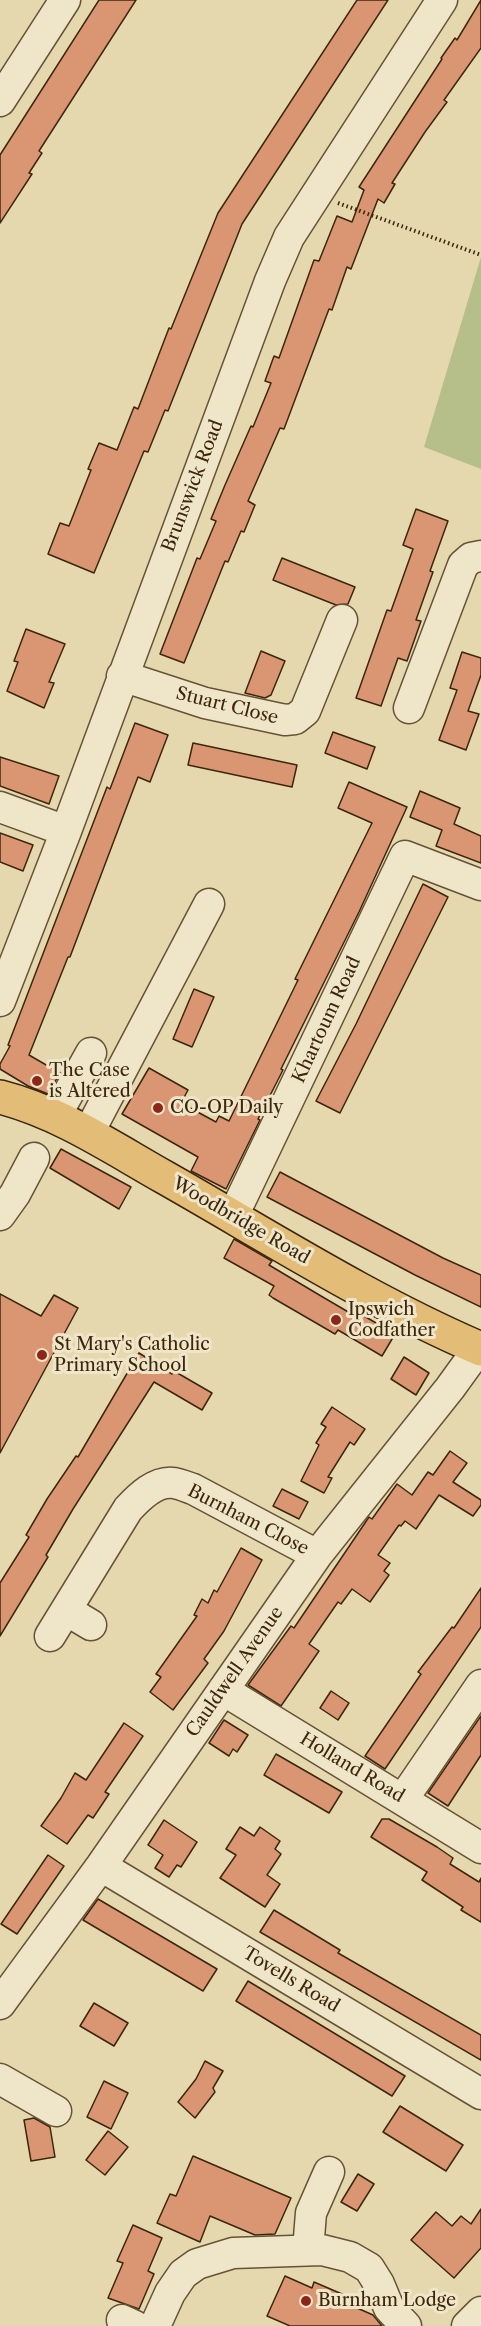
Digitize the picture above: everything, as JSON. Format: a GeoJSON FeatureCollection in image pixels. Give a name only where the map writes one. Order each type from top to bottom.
{"type":"FeatureCollection","features":[{"type":"Feature","properties":{"kind":"main road","name":"Woodbridge Road"},"geometry":{"type":"LineString","coordinates":[[0,1097],[30,1106],[88,1134],[415,1317],[480,1348]]}},
{"type":"Feature","properties":{"kind":"street"},"geometry":{"type":"LineString","coordinates":[[0,101],[65,0]]}},
{"type":"Feature","properties":{"kind":"street","name":"Brunswick Road"},"geometry":{"type":"LineString","coordinates":[[0,1001],[66,831],[270,281],[289,237],[442,0]]}},
{"type":"Feature","properties":{"kind":"street"},"geometry":{"type":"LineString","coordinates":[[409,708],[463,565],[471,558],[481,556]]}},
{"type":"Feature","properties":{"kind":"street","name":"Stuart Close"},"geometry":{"type":"LineString","coordinates":[[122,676],[205,703],[267,717],[295,719],[305,711],[342,620]]}},
{"type":"Feature","properties":{"kind":"street"},"geometry":{"type":"LineString","coordinates":[[0,807],[66,831]]}},
{"type":"Feature","properties":{"kind":"street","name":"Khartoum Road"},"geometry":{"type":"LineString","coordinates":[[233,1216],[405,856],[481,885]]}},
{"type":"Feature","properties":{"kind":"street"},"geometry":{"type":"LineString","coordinates":[[88,1134],[209,904]]}},
{"type":"Feature","properties":{"kind":"street"},"geometry":{"type":"LineString","coordinates":[[55,1117],[91,1053]]}},
{"type":"Feature","properties":{"kind":"street"},"geometry":{"type":"LineString","coordinates":[[0,1215],[15,1194],[34,1158]]}},
{"type":"Feature","properties":{"kind":"street","name":"Cauldwell Avenue"},"geometry":{"type":"LineString","coordinates":[[0,2004],[101,1866],[317,1555],[480,1348]]}},
{"type":"Feature","properties":{"kind":"street","name":"Burnham Close"},"geometry":{"type":"LineString","coordinates":[[50,1636],[128,1509],[141,1495],[155,1487],[172,1482],[193,1489],[317,1555]]}},
{"type":"Feature","properties":{"kind":"street"},"geometry":{"type":"LineString","coordinates":[[66,1610],[91,1625]]}},
{"type":"Feature","properties":{"kind":"street"},"geometry":{"type":"LineString","coordinates":[[403,1799],[481,1685]]}},
{"type":"Feature","properties":{"kind":"street","name":"Holland Road"},"geometry":{"type":"LineString","coordinates":[[223,1690],[481,1848]]}},
{"type":"Feature","properties":{"kind":"street","name":"Tovells Road"},"geometry":{"type":"LineString","coordinates":[[101,1866],[481,2094]]}},
{"type":"Feature","properties":{"kind":"street"},"geometry":{"type":"LineString","coordinates":[[0,2079],[56,2111]]}},
{"type":"Feature","properties":{"kind":"street"},"geometry":{"type":"LineString","coordinates":[[308,2250],[311,2213],[329,2172]]}},
{"type":"Feature","properties":{"kind":"street"},"geometry":{"type":"LineString","coordinates":[[155,2326],[179,2279],[197,2264],[233,2253],[308,2250],[322,2250],[350,2257],[369,2268],[389,2308],[405,2326]]}},
{"type":"Feature","properties":{"kind":"path"},"geometry":{"type":"LineString","coordinates":[[330,200],[481,255]]}},
{"type":"Feature","properties":{"kind":"green space"},"geometry":{"type":"Polygon","coordinates":[[[481,257],[481,469],[424,447],[481,257]]]}},
{"type":"Feature","properties":{"kind":"building"},"geometry":{"type":"Polygon","coordinates":[[[99,0],[136,0],[39,151],[42,153],[29,173],[32,174],[0,223],[0,155],[99,0]]]}},
{"type":"Feature","properties":{"kind":"building"},"geometry":{"type":"Polygon","coordinates":[[[357,0],[388,0],[242,224],[168,411],[165,410],[148,452],[144,451],[94,573],[48,554],[60,523],[69,526],[99,443],[117,450],[134,407],[138,409],[169,328],[171,329],[218,213],[357,0]]]}},
{"type":"Feature","properties":{"kind":"building"},"geometry":{"type":"Polygon","coordinates":[[[481,0],[481,48],[444,100],[447,102],[392,183],[395,184],[384,203],[378,199],[351,269],[347,267],[332,310],[329,309],[284,429],[280,428],[248,501],[255,505],[244,532],[241,531],[228,562],[225,561],[184,663],[160,654],[197,558],[200,559],[216,521],[211,519],[271,383],[265,381],[274,356],[279,358],[314,260],[319,261],[337,216],[352,222],[364,190],[359,187],[441,58],[455,38],[457,40],[481,0]]]}},
{"type":"Feature","properties":{"kind":"building"},"geometry":{"type":"Polygon","coordinates":[[[416,509],[448,521],[430,571],[433,572],[416,620],[421,621],[407,661],[398,658],[381,706],[356,698],[387,610],[391,611],[413,549],[403,545],[416,509]]]}},
{"type":"Feature","properties":{"kind":"building"},"geometry":{"type":"Polygon","coordinates":[[[282,558],[355,587],[348,604],[336,605],[273,580],[282,558]]]}},
{"type":"Feature","properties":{"kind":"building"},"geometry":{"type":"Polygon","coordinates":[[[26,629],[65,644],[49,682],[54,683],[44,708],[7,691],[18,662],[14,661],[26,629]]]}},
{"type":"Feature","properties":{"kind":"building"},"geometry":{"type":"Polygon","coordinates":[[[261,651],[285,661],[271,695],[265,698],[245,693],[261,651]]]}},
{"type":"Feature","properties":{"kind":"building"},"geometry":{"type":"Polygon","coordinates":[[[462,652],[481,658],[481,675],[468,711],[479,714],[466,750],[439,740],[457,690],[450,688],[462,652]]]}},
{"type":"Feature","properties":{"kind":"building"},"geometry":{"type":"Polygon","coordinates":[[[135,723],[168,735],[150,782],[138,777],[70,957],[68,957],[29,1055],[60,1073],[48,1094],[28,1086],[0,1069],[0,1064],[10,1046],[8,1045],[107,787],[110,789],[135,723]]]}},
{"type":"Feature","properties":{"kind":"building"},"geometry":{"type":"Polygon","coordinates":[[[333,732],[375,747],[367,769],[325,753],[333,732]]]}},
{"type":"Feature","properties":{"kind":"building"},"geometry":{"type":"Polygon","coordinates":[[[193,743],[297,765],[292,787],[188,765],[193,743]]]}},
{"type":"Feature","properties":{"kind":"building"},"geometry":{"type":"Polygon","coordinates":[[[0,757],[59,776],[49,804],[0,786],[0,757]]]}},
{"type":"Feature","properties":{"kind":"building"},"geometry":{"type":"Polygon","coordinates":[[[349,782],[407,807],[226,1189],[191,1171],[198,1157],[122,1114],[149,1068],[188,1090],[181,1103],[216,1122],[219,1116],[229,1121],[298,980],[295,979],[372,823],[338,808],[349,782]]]}},
{"type":"Feature","properties":{"kind":"building"},"geometry":{"type":"Polygon","coordinates":[[[420,791],[460,808],[454,824],[481,836],[481,863],[436,846],[442,830],[410,817],[420,791]]]}},
{"type":"Feature","properties":{"kind":"building"},"geometry":{"type":"Polygon","coordinates":[[[0,833],[33,845],[23,871],[0,862],[0,833]]]}},
{"type":"Feature","properties":{"kind":"building"},"geometry":{"type":"Polygon","coordinates":[[[423,884],[448,897],[340,1113],[316,1101],[356,1024],[423,884]]]}},
{"type":"Feature","properties":{"kind":"building"},"geometry":{"type":"Polygon","coordinates":[[[194,989],[214,997],[192,1047],[173,1039],[194,989]]]}},
{"type":"Feature","properties":{"kind":"building"},"geometry":{"type":"Polygon","coordinates":[[[61,1149],[131,1187],[119,1209],[50,1168],[61,1149]]]}},
{"type":"Feature","properties":{"kind":"building"},"geometry":{"type":"Polygon","coordinates":[[[280,1172],[443,1258],[481,1275],[481,1307],[267,1197],[280,1172]]]}},
{"type":"Feature","properties":{"kind":"building"},"geometry":{"type":"Polygon","coordinates":[[[234,1239],[272,1261],[269,1265],[321,1296],[350,1313],[352,1309],[395,1334],[382,1356],[338,1330],[335,1334],[269,1295],[274,1286],[224,1258],[234,1239]]]}},
{"type":"Feature","properties":{"kind":"building"},"geometry":{"type":"Polygon","coordinates":[[[0,1294],[41,1316],[54,1295],[78,1308],[0,1453],[0,1294]]]}},
{"type":"Feature","properties":{"kind":"building"},"geometry":{"type":"Polygon","coordinates":[[[139,1353],[172,1374],[174,1371],[212,1393],[202,1410],[154,1382],[73,1509],[46,1555],[48,1557],[0,1636],[0,1583],[29,1537],[26,1535],[47,1499],[76,1456],[78,1457],[139,1353]]]}},
{"type":"Feature","properties":{"kind":"building"},"geometry":{"type":"Polygon","coordinates":[[[404,1357],[429,1373],[416,1395],[391,1379],[404,1357]]]}},
{"type":"Feature","properties":{"kind":"building"},"geometry":{"type":"Polygon","coordinates":[[[332,1407],[365,1429],[354,1445],[350,1442],[328,1477],[332,1478],[324,1493],[301,1481],[319,1445],[316,1443],[326,1427],[321,1424],[332,1407]]]}},
{"type":"Feature","properties":{"kind":"building"},"geometry":{"type":"Polygon","coordinates":[[[450,1451],[467,1463],[453,1482],[481,1500],[481,1505],[473,1516],[439,1495],[416,1529],[405,1521],[401,1526],[399,1525],[378,1555],[390,1563],[384,1571],[389,1575],[370,1602],[352,1589],[341,1604],[338,1602],[309,1644],[319,1651],[281,1706],[248,1685],[291,1626],[294,1628],[369,1517],[372,1519],[397,1484],[412,1495],[428,1472],[433,1475],[450,1451]]]}},
{"type":"Feature","properties":{"kind":"building"},"geometry":{"type":"Polygon","coordinates":[[[282,1489],[308,1502],[299,1519],[273,1506],[282,1489]]]}},
{"type":"Feature","properties":{"kind":"building"},"geometry":{"type":"Polygon","coordinates":[[[241,1548],[262,1560],[224,1631],[204,1659],[208,1663],[173,1710],[150,1692],[161,1677],[156,1674],[197,1616],[194,1615],[202,1599],[208,1603],[214,1590],[217,1592],[241,1548]]]}},
{"type":"Feature","properties":{"kind":"building"},"geometry":{"type":"Polygon","coordinates":[[[481,1588],[481,1627],[385,1769],[365,1756],[421,1674],[418,1672],[452,1627],[454,1628],[481,1588]]]}},
{"type":"Feature","properties":{"kind":"building"},"geometry":{"type":"Polygon","coordinates":[[[331,1691],[349,1703],[338,1720],[320,1708],[331,1691]]]}},
{"type":"Feature","properties":{"kind":"building"},"geometry":{"type":"Polygon","coordinates":[[[481,1716],[481,1755],[448,1806],[428,1793],[481,1716]]]}},
{"type":"Feature","properties":{"kind":"building"},"geometry":{"type":"Polygon","coordinates":[[[224,1720],[248,1735],[237,1752],[233,1749],[229,1756],[209,1743],[224,1720]]]}},
{"type":"Feature","properties":{"kind":"building"},"geometry":{"type":"Polygon","coordinates":[[[124,1723],[143,1736],[105,1792],[109,1794],[93,1818],[88,1815],[67,1844],[41,1826],[75,1773],[86,1780],[124,1723]]]}},
{"type":"Feature","properties":{"kind":"building"},"geometry":{"type":"Polygon","coordinates":[[[276,1754],[342,1792],[329,1813],[264,1775],[276,1754]]]}},
{"type":"Feature","properties":{"kind":"building"},"geometry":{"type":"Polygon","coordinates":[[[382,1819],[389,1819],[437,1847],[453,1858],[450,1864],[479,1882],[481,1878],[481,1922],[461,1910],[463,1907],[422,1880],[427,1872],[371,1837],[382,1819]]]}},
{"type":"Feature","properties":{"kind":"building"},"geometry":{"type":"Polygon","coordinates":[[[164,1820],[197,1842],[181,1867],[177,1865],[169,1877],[155,1868],[163,1855],[148,1845],[164,1820]]]}},
{"type":"Feature","properties":{"kind":"building"},"geometry":{"type":"Polygon","coordinates":[[[240,1827],[254,1836],[260,1827],[280,1841],[275,1849],[281,1854],[267,1875],[280,1884],[265,1907],[220,1878],[236,1855],[226,1849],[240,1827]]]}},
{"type":"Feature","properties":{"kind":"building"},"geometry":{"type":"Polygon","coordinates":[[[48,1855],[64,1866],[17,1934],[1,1924],[48,1855]]]}},
{"type":"Feature","properties":{"kind":"building"},"geometry":{"type":"Polygon","coordinates":[[[98,1899],[217,1969],[203,1991],[83,1920],[98,1899]]]}},
{"type":"Feature","properties":{"kind":"building"},"geometry":{"type":"Polygon","coordinates":[[[274,1910],[340,1950],[338,1953],[481,2035],[481,2060],[260,1932],[274,1910]]]}},
{"type":"Feature","properties":{"kind":"building"},"geometry":{"type":"Polygon","coordinates":[[[248,1981],[405,2076],[392,2096],[236,2001],[248,1981]]]}},
{"type":"Feature","properties":{"kind":"building"},"geometry":{"type":"Polygon","coordinates":[[[94,2003],[128,2023],[114,2046],[80,2026],[94,2003]]]}},
{"type":"Feature","properties":{"kind":"building"},"geometry":{"type":"Polygon","coordinates":[[[205,2061],[223,2071],[213,2088],[215,2092],[195,2118],[178,2102],[196,2079],[205,2061]]]}},
{"type":"Feature","properties":{"kind":"building"},"geometry":{"type":"Polygon","coordinates":[[[104,2081],[128,2093],[111,2129],[87,2117],[104,2081]]]}},
{"type":"Feature","properties":{"kind":"building"},"geometry":{"type":"Polygon","coordinates":[[[400,2106],[463,2145],[446,2171],[383,2132],[400,2106]]]}},
{"type":"Feature","properties":{"kind":"building"},"geometry":{"type":"Polygon","coordinates":[[[34,2118],[50,2127],[55,2157],[31,2161],[24,2120],[34,2118]]]}},
{"type":"Feature","properties":{"kind":"building"},"geometry":{"type":"Polygon","coordinates":[[[108,2131],[128,2147],[105,2175],[86,2160],[108,2131]]]}},
{"type":"Feature","properties":{"kind":"building"},"geometry":{"type":"Polygon","coordinates":[[[193,2156],[291,2198],[275,2234],[255,2235],[210,2216],[200,2242],[157,2223],[170,2194],[176,2196],[193,2156]]]}},
{"type":"Feature","properties":{"kind":"building"},"geometry":{"type":"Polygon","coordinates":[[[358,2174],[374,2184],[357,2211],[341,2202],[358,2174]]]}},
{"type":"Feature","properties":{"kind":"building"},"geometry":{"type":"Polygon","coordinates":[[[481,2209],[481,2248],[454,2278],[411,2240],[436,2212],[452,2226],[461,2216],[471,2224],[481,2209]]]}},
{"type":"Feature","properties":{"kind":"building"},"geometry":{"type":"Polygon","coordinates":[[[133,2225],[162,2238],[148,2271],[154,2274],[139,2309],[108,2298],[123,2263],[117,2261],[133,2225]]]}},
{"type":"Feature","properties":{"kind":"building","name":"Burnham Lodge"},"geometry":{"type":"Polygon","coordinates":[[[285,2276],[312,2288],[314,2282],[342,2294],[339,2300],[373,2315],[382,2326],[290,2326],[267,2316],[285,2276]]]}},
{"type":"Feature","properties":{"kind":"place","name":"The Case is Altered"},"geometry":{"type":"Point","coordinates":[37,1081]}},
{"type":"Feature","properties":{"kind":"place","name":"CO-OP Daily"},"geometry":{"type":"Point","coordinates":[158,1108]}},
{"type":"Feature","properties":{"kind":"place","name":"Ipswich Codfather"},"geometry":{"type":"Point","coordinates":[336,1320]}},
{"type":"Feature","properties":{"kind":"place","name":"St Mary's Catholic Primary School"},"geometry":{"type":"Point","coordinates":[42,1355]}},
{"type":"Feature","properties":{"kind":"place","name":"Burnham Lodge"},"geometry":{"type":"Point","coordinates":[306,2301]}}]}
